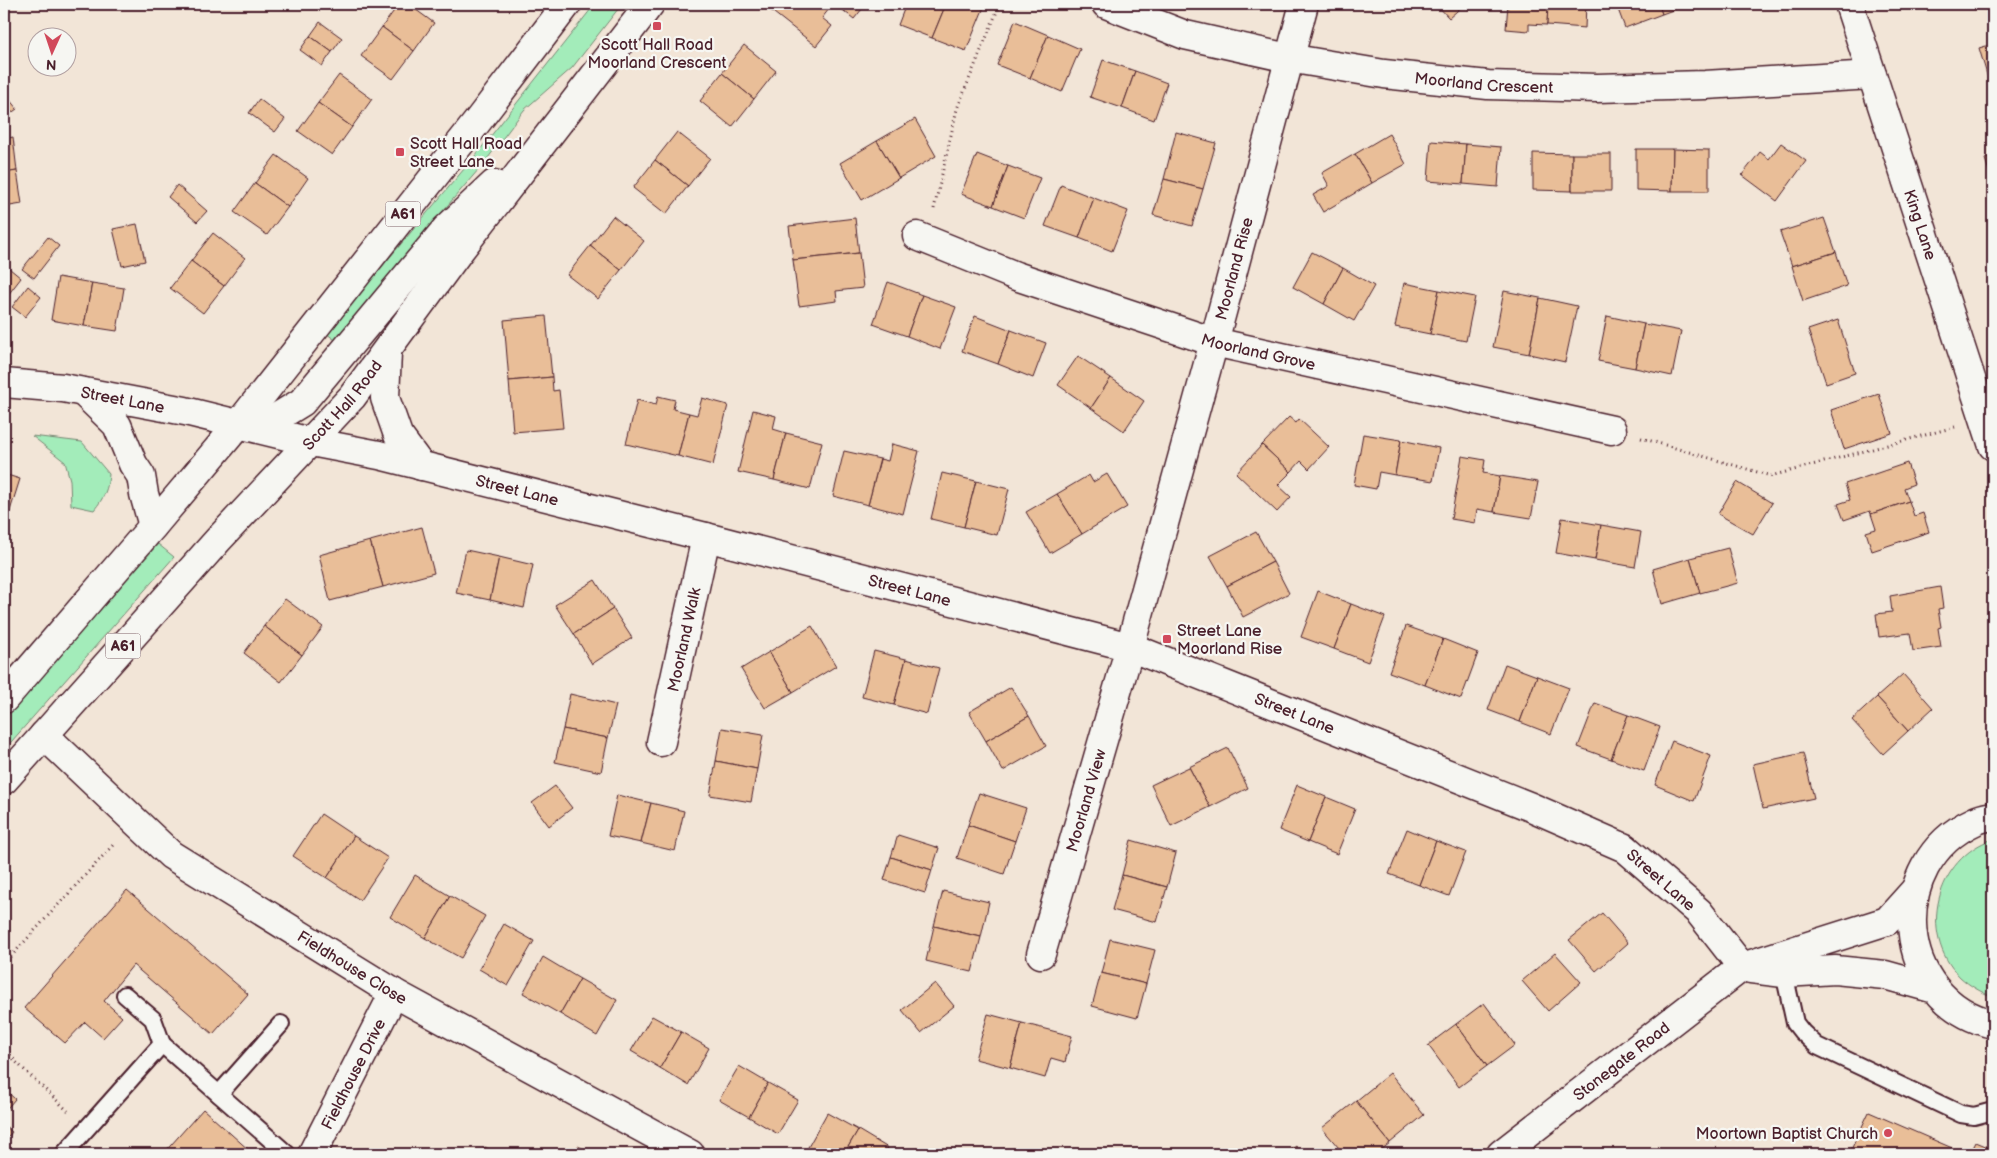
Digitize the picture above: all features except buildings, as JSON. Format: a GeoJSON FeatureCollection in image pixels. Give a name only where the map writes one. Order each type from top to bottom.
{"type":"FeatureCollection","features":[{"type":"Feature","properties":{"kind":"main road","name":"A61"},"geometry":{"type":"LineString","coordinates":[[4,699],[238,424],[568,4]]}},
{"type":"Feature","properties":{"kind":"main road","name":"Scott Hall Road"},"geometry":{"type":"LineString","coordinates":[[4,780],[207,552],[352,397],[387,352],[460,250],[650,4]]}},
{"type":"Feature","properties":{"kind":"main road","name":"Moorland Crescent"},"geometry":{"type":"LineString","coordinates":[[1106,4],[1185,35],[1288,58],[1384,74],[1488,84],[1597,88],[1704,85],[1872,75]]}},
{"type":"Feature","properties":{"kind":"main road","name":"Moorland Rise"},"geometry":{"type":"LineString","coordinates":[[1130,647],[1304,4]]}},
{"type":"Feature","properties":{"kind":"main road","name":"King Lane"},"geometry":{"type":"LineString","coordinates":[[1848,4],[1993,446]]}},
{"type":"Feature","properties":{"kind":"main road"},"geometry":{"type":"LineString","coordinates":[[238,424],[276,418],[302,402],[446,230],[561,121]]}},
{"type":"Feature","properties":{"kind":"main road","name":"Moorland Grove"},"geometry":{"type":"LineString","coordinates":[[922,237],[1016,276],[1214,342],[1612,430]]}},
{"type":"Feature","properties":{"kind":"main road"},"geometry":{"type":"LineString","coordinates":[[387,352],[385,398],[398,435],[421,466]]}},
{"type":"Feature","properties":{"kind":"main road","name":"Street Lane"},"geometry":{"type":"LineString","coordinates":[[4,383],[63,388],[185,411],[311,442],[378,455],[706,537],[1130,647],[1531,807],[1625,848],[1699,912],[1742,967]]}},
{"type":"Feature","properties":{"kind":"main road"},"geometry":{"type":"LineString","coordinates":[[83,392],[117,425],[133,464],[141,476],[153,526]]}},
{"type":"Feature","properties":{"kind":"main road","name":"Moorland Walk"},"geometry":{"type":"LineString","coordinates":[[661,742],[706,537]]}},
{"type":"Feature","properties":{"kind":"main road","name":"Moorland View"},"geometry":{"type":"LineString","coordinates":[[1041,954],[1130,647]]}},
{"type":"Feature","properties":{"kind":"main road","name":"Fieldhouse Close"},"geometry":{"type":"LineString","coordinates":[[44,735],[171,856],[394,993],[690,1154]]}},
{"type":"Feature","properties":{"kind":"main road"},"geometry":{"type":"LineString","coordinates":[[1993,816],[1975,820],[1948,838],[1927,862],[1914,891],[1911,925],[1918,959],[1935,989],[1956,1008],[1981,1022],[1993,1024]]}},
{"type":"Feature","properties":{"kind":"main road","name":"Stonegate Road"},"geometry":{"type":"LineString","coordinates":[[1501,1154],[1742,967],[1887,920],[1914,891]]}},
{"type":"Feature","properties":{"kind":"main road"},"geometry":{"type":"LineString","coordinates":[[1742,967],[1784,973],[1835,970],[1885,975],[1935,989]]}},
{"type":"Feature","properties":{"kind":"main road","name":"Fieldhouse Drive"},"geometry":{"type":"LineString","coordinates":[[312,1154],[394,993]]}},
{"type":"Feature","properties":{"kind":"lane"},"geometry":{"type":"LineString","coordinates":[[1784,973],[1795,1023],[1817,1046],[1961,1114],[1974,1116],[1993,1111]]}},
{"type":"Feature","properties":{"kind":"lane"},"geometry":{"type":"LineString","coordinates":[[125,995],[153,1020],[162,1044],[287,1154]]}},
{"type":"Feature","properties":{"kind":"lane"},"geometry":{"type":"LineString","coordinates":[[219,1094],[281,1024]]}},
{"type":"Feature","properties":{"kind":"lane"},"geometry":{"type":"LineString","coordinates":[[64,1154],[162,1044]]}},
{"type":"Feature","properties":{"kind":"path"},"geometry":{"type":"LineString","coordinates":[[922,237],[957,109],[1000,4]]}},
{"type":"Feature","properties":{"kind":"path"},"geometry":{"type":"LineString","coordinates":[[1612,430],[1771,476],[1985,420]]}},
{"type":"Feature","properties":{"kind":"path"},"geometry":{"type":"LineString","coordinates":[[4,964],[135,821]]}},
{"type":"Feature","properties":{"kind":"path"},"geometry":{"type":"LineString","coordinates":[[4,1047],[16,1062],[87,1128]]}},
{"type":"Feature","properties":{"kind":"green space"},"geometry":{"type":"Polygon","coordinates":[[[595,4],[622,4],[572,68],[524,110],[485,162],[335,340],[326,333],[475,156],[595,4]]]}},
{"type":"Feature","properties":{"kind":"green space"},"geometry":{"type":"Polygon","coordinates":[[[32,436],[82,442],[109,474],[105,493],[94,510],[71,505],[70,480],[65,462],[32,436]]]}},
{"type":"Feature","properties":{"kind":"green space"},"geometry":{"type":"Polygon","coordinates":[[[158,544],[174,557],[4,750],[4,720],[158,544]]]}},
{"type":"Feature","properties":{"kind":"green space"},"geometry":{"type":"Polygon","coordinates":[[[1993,839],[1993,997],[1960,977],[1947,960],[1939,940],[1937,919],[1939,899],[1946,880],[1958,863],[1973,849],[1993,839]]]}},
{"type":"Feature","properties":{"kind":"place","name":"Scott Hall Road Moorland Crescent"},"geometry":{"type":"Point","coordinates":[657,26]}},
{"type":"Feature","properties":{"kind":"place","name":"Scott Hall Road Street Lane"},"geometry":{"type":"Point","coordinates":[400,152]}},
{"type":"Feature","properties":{"kind":"place","name":"Street Lane Moorland Rise"},"geometry":{"type":"Point","coordinates":[1167,639]}},
{"type":"Feature","properties":{"kind":"place","name":"Moortown Baptist Church"},"geometry":{"type":"Point","coordinates":[1888,1133]}}]}
